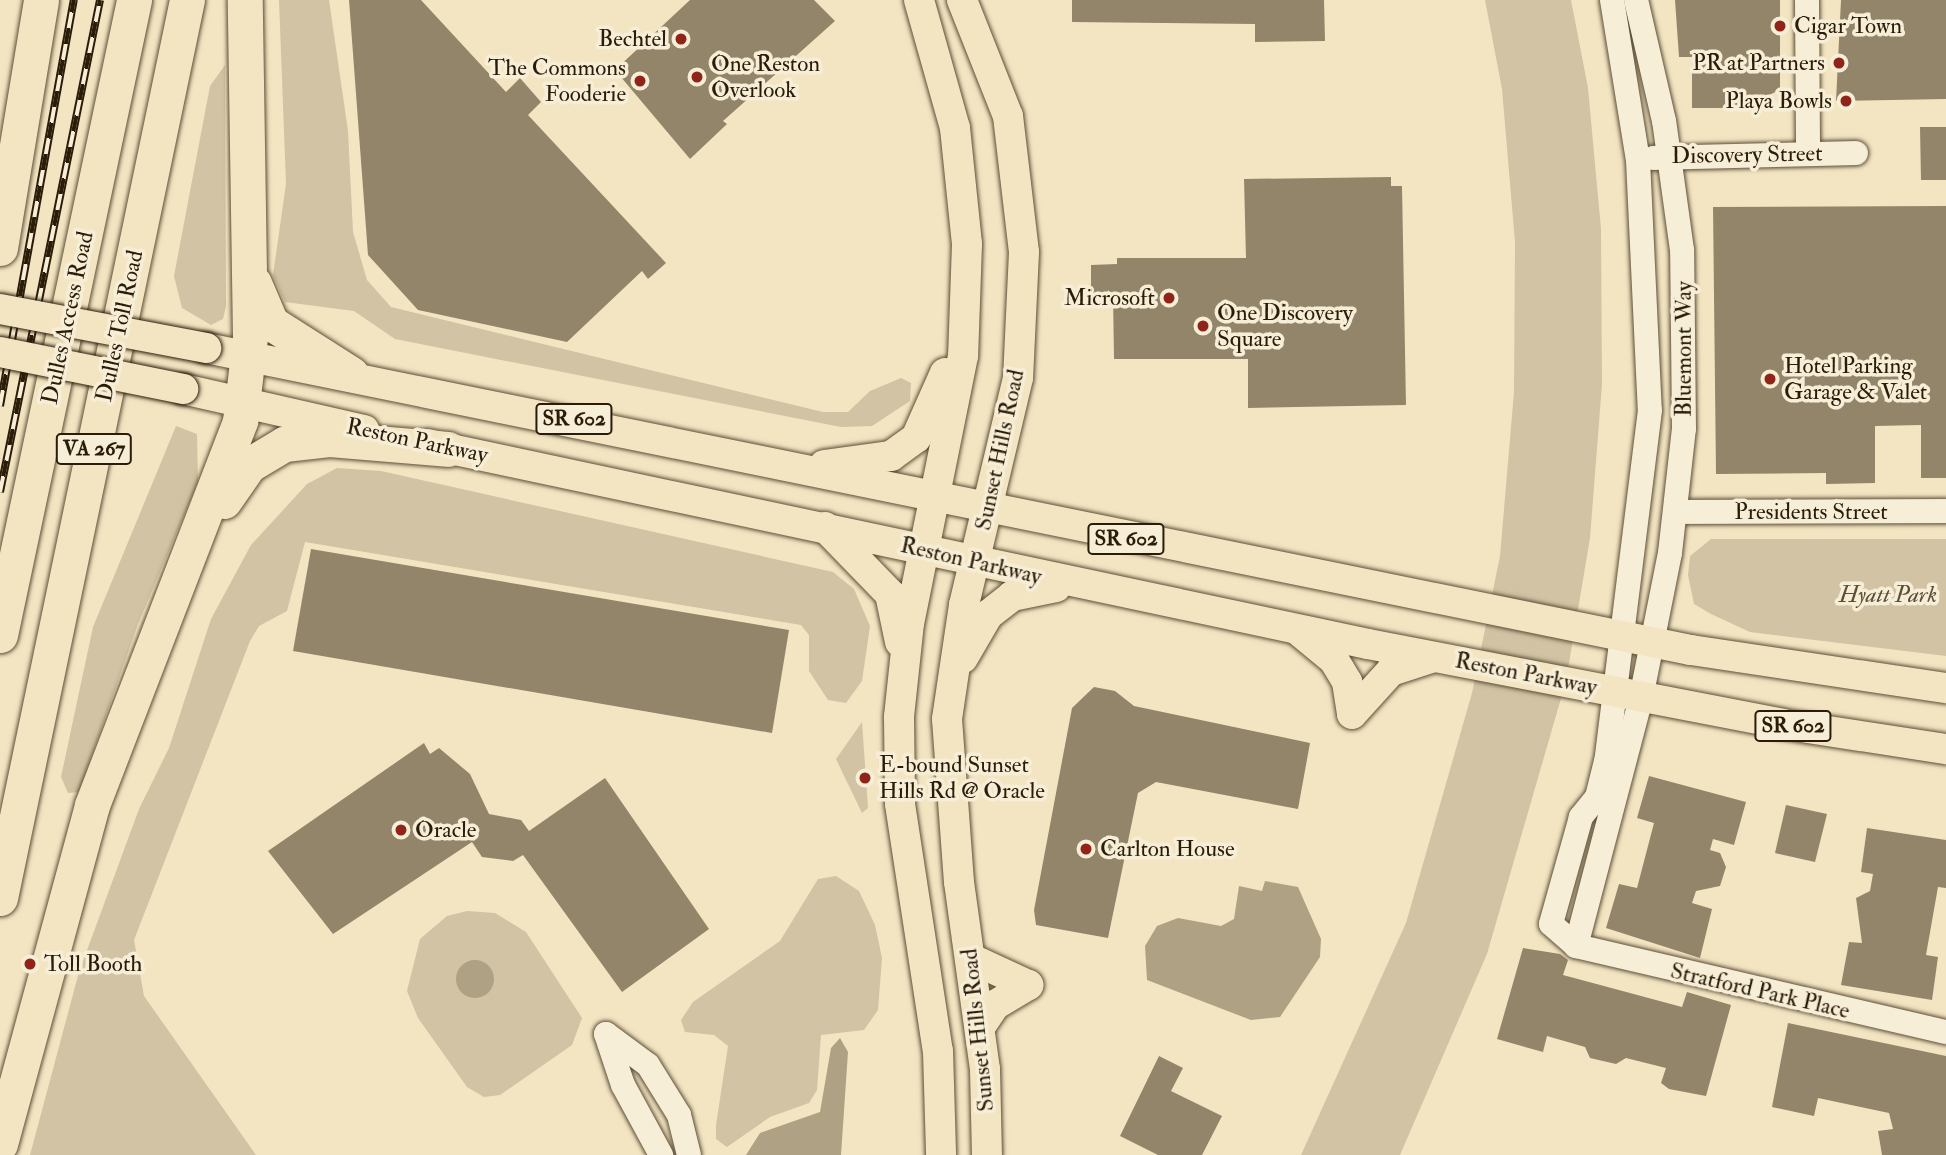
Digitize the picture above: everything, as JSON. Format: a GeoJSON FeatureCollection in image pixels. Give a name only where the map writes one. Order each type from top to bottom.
{"type":"FeatureCollection","features":[{"type":"Feature","properties":{"kind":"highway"},"geometry":{"type":"LineString","coordinates":[[0,248],[41,0]]}},
{"type":"Feature","properties":{"kind":"highway","name":"Dulles Access Road"},"geometry":{"type":"LineString","coordinates":[[0,635],[134,0]]}},
{"type":"Feature","properties":{"kind":"highway","name":"Dulles Toll Road"},"geometry":{"type":"LineString","coordinates":[[0,898],[187,0]]}},
{"type":"Feature","properties":{"kind":"highway"},"geometry":{"type":"LineString","coordinates":[[0,1144],[82,835],[243,401],[248,357],[245,0]]}},
{"type":"Feature","properties":{"kind":"highway"},"geometry":{"type":"LineString","coordinates":[[247,264],[271,323],[351,374]]}},
{"type":"Feature","properties":{"kind":"highway"},"geometry":{"type":"LineString","coordinates":[[139,678],[234,482],[265,453],[329,439],[448,449]]}},
{"type":"Feature","properties":{"kind":"main road","name":"Sunset Hills Road"},"geometry":{"type":"LineString","coordinates":[[919,0],[961,163],[968,303],[936,497],[903,662],[900,804],[938,1051],[941,1155]]}},
{"type":"Feature","properties":{"kind":"main road","name":"Sunset Hills Road"},"geometry":{"type":"LineString","coordinates":[[962,0],[1008,116],[1024,252],[1017,378],[974,563],[951,680],[947,770],[980,1027],[987,1155]]}},
{"type":"Feature","properties":{"kind":"main road"},"geometry":{"type":"LineString","coordinates":[[796,468],[891,456],[916,438],[933,408],[968,303]]}},
{"type":"Feature","properties":{"kind":"main road","name":"SR 602"},"geometry":{"type":"LineString","coordinates":[[0,309],[351,374],[988,508],[1620,636],[1946,688]]}},
{"type":"Feature","properties":{"kind":"main road","name":"Reston Parkway"},"geometry":{"type":"LineString","coordinates":[[0,352],[243,401],[448,449],[824,527],[1085,586],[1641,698],[1946,749]]}},
{"type":"Feature","properties":{"kind":"main road"},"geometry":{"type":"LineString","coordinates":[[824,527],[890,594],[903,662]]}},
{"type":"Feature","properties":{"kind":"main road"},"geometry":{"type":"LineString","coordinates":[[951,680],[988,615],[1012,596],[1085,586]]}},
{"type":"Feature","properties":{"kind":"main road"},"geometry":{"type":"LineString","coordinates":[[1294,628],[1334,660],[1347,682],[1352,714],[1391,671],[1445,658]]}},
{"type":"Feature","properties":{"kind":"main road"},"geometry":{"type":"LineString","coordinates":[[972,959],[1028,985],[995,1005],[980,1027]]}},
{"type":"Feature","properties":{"kind":"street","name":"Bluemont Way"},"geometry":{"type":"LineString","coordinates":[[1612,0],[1638,160],[1650,410],[1612,691]]}},
{"type":"Feature","properties":{"kind":"street","name":"Bluemont Way"},"geometry":{"type":"LineString","coordinates":[[1636,0],[1670,156],[1686,311],[1676,512],[1641,698]]}},
{"type":"Feature","properties":{"kind":"street"},"geometry":{"type":"LineString","coordinates":[[1807,0],[1808,153]]}},
{"type":"Feature","properties":{"kind":"street","name":"Discovery Street"},"geometry":{"type":"LineString","coordinates":[[1638,160],[1670,156],[1856,152]]}},
{"type":"Feature","properties":{"kind":"street","name":"Presidents Street"},"geometry":{"type":"LineString","coordinates":[[1676,512],[1946,511]]}},
{"type":"Feature","properties":{"kind":"street"},"geometry":{"type":"LineString","coordinates":[[1612,691],[1597,797],[1581,817],[1551,908],[1551,924],[1576,946],[1641,698]]}},
{"type":"Feature","properties":{"kind":"street","name":"Stratford Park Place"},"geometry":{"type":"LineString","coordinates":[[1576,946],[1946,1032]]}},
{"type":"Feature","properties":{"kind":"street"},"geometry":{"type":"LineString","coordinates":[[661,1155],[623,1085],[606,1034],[648,1065],[679,1115],[689,1155]]}},
{"type":"Feature","properties":{"kind":"green space"},"geometry":{"type":"Polygon","coordinates":[[[279,0],[329,0],[348,131],[353,232],[367,280],[391,307],[823,412],[848,412],[870,391],[901,378],[911,383],[910,401],[872,426],[841,427],[395,339],[354,311],[285,302],[273,275],[286,184],[279,0]]]}},
{"type":"Feature","properties":{"kind":"green space"},"geometry":{"type":"Polygon","coordinates":[[[1485,0],[1571,0],[1588,88],[1601,229],[1602,384],[1590,538],[1566,681],[1487,954],[1400,1155],[1301,1155],[1406,923],[1472,693],[1500,556],[1514,392],[1515,242],[1502,89],[1485,0]]]}},
{"type":"Feature","properties":{"kind":"green space"},"geometry":{"type":"Polygon","coordinates":[[[225,65],[226,306],[223,319],[211,325],[182,308],[174,276],[210,86],[225,65]]]}},
{"type":"Feature","properties":{"kind":"green space"},"geometry":{"type":"Polygon","coordinates":[[[176,426],[197,434],[198,482],[138,624],[79,792],[68,793],[61,777],[93,627],[176,426]]]}},
{"type":"Feature","properties":{"kind":"green space"},"geometry":{"type":"Polygon","coordinates":[[[337,468],[381,471],[833,572],[854,589],[870,626],[862,681],[846,703],[828,700],[809,671],[809,635],[801,625],[305,542],[287,611],[259,626],[250,641],[134,940],[144,996],[256,1155],[30,1155],[79,972],[139,809],[169,748],[211,619],[251,545],[307,484],[337,468]]]}},
{"type":"Feature","properties":{"kind":"green space","name":"Hyatt Park"},"geometry":{"type":"Polygon","coordinates":[[[1711,539],[1946,539],[1946,656],[1750,632],[1711,614],[1694,604],[1688,575],[1690,556],[1711,539]]]}},
{"type":"Feature","properties":{"kind":"green space"},"geometry":{"type":"Polygon","coordinates":[[[862,722],[868,808],[862,813],[836,759],[862,722]]]}},
{"type":"Feature","properties":{"kind":"green space"},"geometry":{"type":"Polygon","coordinates":[[[836,876],[859,891],[875,925],[882,958],[878,1010],[864,1030],[821,1035],[817,1090],[809,1103],[770,1117],[727,1147],[716,1139],[716,1125],[728,1046],[714,1035],[685,1032],[681,1020],[693,1002],[780,941],[818,879],[836,876]]]}},
{"type":"Feature","properties":{"kind":"green space"},"geometry":{"type":"Polygon","coordinates":[[[467,911],[495,913],[526,932],[582,1018],[572,1045],[500,1095],[484,1097],[467,1087],[418,1018],[407,991],[420,939],[447,916],[467,911]]]}},
{"type":"Feature","properties":{"kind":"shaded area"},"geometry":{"type":"Polygon","coordinates":[[[1265,881],[1298,887],[1321,939],[1320,957],[1280,1017],[1251,1020],[1147,980],[1145,946],[1157,926],[1178,918],[1221,926],[1234,919],[1239,886],[1262,891],[1265,881]]]}},
{"type":"Feature","properties":{"kind":"shaded area"},"geometry":{"type":"Polygon","coordinates":[[[475,960],[489,965],[494,979],[489,993],[475,998],[461,993],[456,979],[461,965],[475,960]]]}},
{"type":"Feature","properties":{"kind":"shaded area"},"geometry":{"type":"Polygon","coordinates":[[[840,1038],[848,1052],[841,1155],[746,1155],[760,1133],[820,1112],[831,1048],[840,1038]]]}},
{"type":"Feature","properties":{"kind":"building"},"geometry":{"type":"Polygon","coordinates":[[[349,0],[421,0],[506,92],[520,78],[541,102],[528,115],[666,263],[648,279],[642,271],[567,342],[418,310],[368,255],[349,0]]]}},
{"type":"Feature","properties":{"kind":"building","name":"One Reston Overlook"},"geometry":{"type":"Polygon","coordinates":[[[690,0],[814,0],[835,21],[723,121],[727,124],[690,159],[615,70],[690,0]]]}},
{"type":"Feature","properties":{"kind":"building"},"geometry":{"type":"Polygon","coordinates":[[[1072,0],[1324,0],[1325,41],[1255,42],[1255,24],[1072,22],[1072,0]]]}},
{"type":"Feature","properties":{"kind":"building"},"geometry":{"type":"Polygon","coordinates":[[[1675,0],[1780,0],[1780,90],[1769,95],[1764,108],[1692,108],[1692,57],[1679,57],[1675,0]]]}},
{"type":"Feature","properties":{"kind":"building"},"geometry":{"type":"Polygon","coordinates":[[[1841,0],[1946,0],[1946,99],[1836,101],[1841,0]]]}},
{"type":"Feature","properties":{"kind":"building"},"geometry":{"type":"Polygon","coordinates":[[[1920,127],[1946,127],[1946,180],[1921,180],[1920,127]]]}},
{"type":"Feature","properties":{"kind":"building"},"geometry":{"type":"Polygon","coordinates":[[[1391,177],[1391,186],[1402,186],[1406,405],[1248,408],[1248,359],[1114,359],[1113,294],[1091,294],[1091,265],[1117,264],[1117,258],[1246,258],[1244,179],[1391,177]]]}},
{"type":"Feature","properties":{"kind":"building"},"geometry":{"type":"Polygon","coordinates":[[[1946,206],[1946,478],[1921,478],[1921,425],[1875,426],[1875,483],[1826,484],[1826,473],[1716,474],[1713,207],[1946,206]]]}},
{"type":"Feature","properties":{"kind":"building"},"geometry":{"type":"Polygon","coordinates":[[[311,549],[789,630],[772,733],[293,651],[311,549]]]}},
{"type":"Feature","properties":{"kind":"building","name":"Carlton House"},"geometry":{"type":"Polygon","coordinates":[[[1094,687],[1115,691],[1134,706],[1310,743],[1298,809],[1156,782],[1138,793],[1108,938],[1036,925],[1034,910],[1072,708],[1094,687]]]}},
{"type":"Feature","properties":{"kind":"building"},"geometry":{"type":"Polygon","coordinates":[[[424,743],[430,754],[439,748],[470,774],[489,814],[521,820],[529,831],[605,778],[709,929],[622,992],[523,855],[513,861],[482,857],[472,842],[333,934],[268,851],[424,743]]]}},
{"type":"Feature","properties":{"kind":"building"},"geometry":{"type":"Polygon","coordinates":[[[1649,776],[1746,802],[1734,845],[1713,839],[1710,850],[1720,853],[1726,867],[1720,886],[1696,891],[1692,903],[1712,909],[1700,958],[1606,928],[1619,884],[1637,888],[1654,823],[1637,818],[1649,776]]]}},
{"type":"Feature","properties":{"kind":"building"},"geometry":{"type":"Polygon","coordinates":[[[1786,805],[1827,814],[1815,862],[1775,853],[1786,805]]]}},
{"type":"Feature","properties":{"kind":"building"},"geometry":{"type":"Polygon","coordinates":[[[1867,828],[1946,840],[1946,888],[1938,887],[1926,955],[1938,957],[1932,1000],[1841,985],[1849,942],[1862,943],[1856,898],[1870,891],[1873,874],[1861,872],[1867,828]]]}},
{"type":"Feature","properties":{"kind":"building"},"geometry":{"type":"Polygon","coordinates":[[[1523,948],[1560,954],[1568,960],[1563,975],[1682,1007],[1687,992],[1731,1005],[1706,1096],[1669,1089],[1661,1083],[1666,1068],[1626,1058],[1616,1064],[1590,1058],[1585,1047],[1547,1036],[1543,1052],[1497,1039],[1523,948]]]}},
{"type":"Feature","properties":{"kind":"building"},"geometry":{"type":"Polygon","coordinates":[[[1788,1023],[1946,1056],[1946,1155],[1882,1155],[1878,1131],[1893,1129],[1889,1113],[1818,1098],[1814,1116],[1772,1107],[1788,1023]]]}},
{"type":"Feature","properties":{"kind":"building"},"geometry":{"type":"Polygon","coordinates":[[[1159,1056],[1183,1068],[1171,1091],[1222,1116],[1202,1155],[1158,1155],[1120,1136],[1159,1056]]]}},
{"type":"Feature","properties":{"kind":"railway"},"geometry":{"type":"LineString","coordinates":[[0,406],[74,0]]}},
{"type":"Feature","properties":{"kind":"railway"},"geometry":{"type":"LineString","coordinates":[[0,492],[100,0]]}},
{"type":"Feature","properties":{"kind":"place","name":"Cigar Town"},"geometry":{"type":"Point","coordinates":[1780,26]}},
{"type":"Feature","properties":{"kind":"place","name":"Bechtel"},"geometry":{"type":"Point","coordinates":[681,39]}},
{"type":"Feature","properties":{"kind":"place","name":"PR at Partners"},"geometry":{"type":"Point","coordinates":[1839,63]}},
{"type":"Feature","properties":{"kind":"place","name":"One Reston Overlook"},"geometry":{"type":"Point","coordinates":[697,77]}},
{"type":"Feature","properties":{"kind":"place","name":"The Commons Fooderie"},"geometry":{"type":"Point","coordinates":[640,81]}},
{"type":"Feature","properties":{"kind":"place","name":"Playa Bowls"},"geometry":{"type":"Point","coordinates":[1846,101]}},
{"type":"Feature","properties":{"kind":"place","name":"Microsoft"},"geometry":{"type":"Point","coordinates":[1169,298]}},
{"type":"Feature","properties":{"kind":"place","name":"One Discovery Square"},"geometry":{"type":"Point","coordinates":[1203,326]}},
{"type":"Feature","properties":{"kind":"place","name":"Hotel Parking Garage & Valet"},"geometry":{"type":"Point","coordinates":[1770,379]}},
{"type":"Feature","properties":{"kind":"place","name":"E-bound Sunset Hills Rd @ Oracle"},"geometry":{"type":"Point","coordinates":[865,778]}},
{"type":"Feature","properties":{"kind":"place","name":"Oracle"},"geometry":{"type":"Point","coordinates":[401,830]}},
{"type":"Feature","properties":{"kind":"place","name":"Carlton House"},"geometry":{"type":"Point","coordinates":[1086,849]}},
{"type":"Feature","properties":{"kind":"place","name":"Toll Booth"},"geometry":{"type":"Point","coordinates":[30,964]}}]}
